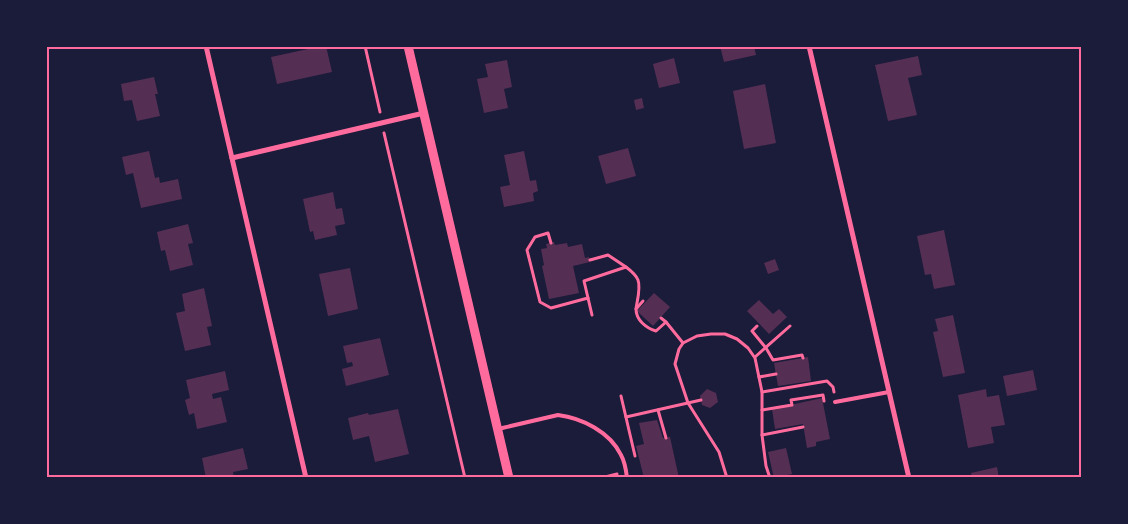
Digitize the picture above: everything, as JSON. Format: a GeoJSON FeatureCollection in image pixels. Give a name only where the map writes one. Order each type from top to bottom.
{"type":"FeatureCollection","features":[{"type":"Feature","properties":{"kind":"street"},"geometry":{"type":"LineString","coordinates":[[206,46],[306,478]]}},
{"type":"Feature","properties":{"kind":"street"},"geometry":{"type":"LineString","coordinates":[[408,46],[509,478]]}},
{"type":"Feature","properties":{"kind":"street"},"geometry":{"type":"LineString","coordinates":[[810,46],[909,478]]}},
{"type":"Feature","properties":{"kind":"street"},"geometry":{"type":"LineString","coordinates":[[232,158],[424,113]]}},
{"type":"Feature","properties":{"kind":"lane"},"geometry":{"type":"LineString","coordinates":[[835,402],[889,392]]}},
{"type":"Feature","properties":{"kind":"lane"},"geometry":{"type":"LineString","coordinates":[[498,429],[558,415],[582,421],[598,430],[610,440],[620,453],[625,465],[627,478]]}},
{"type":"Feature","properties":{"kind":"path"},"geometry":{"type":"LineString","coordinates":[[365,46],[379,110]]}},
{"type":"Feature","properties":{"kind":"path"},"geometry":{"type":"LineString","coordinates":[[385,133],[465,478]]}},
{"type":"Feature","properties":{"kind":"path"},"geometry":{"type":"LineString","coordinates":[[551,243],[548,233],[535,238],[527,250],[540,302],[551,308],[588,298]]}},
{"type":"Feature","properties":{"kind":"path"},"geometry":{"type":"LineString","coordinates":[[590,260],[608,255],[626,267],[638,280],[636,314],[643,324],[656,331],[666,322]]}},
{"type":"Feature","properties":{"kind":"path"},"geometry":{"type":"LineString","coordinates":[[592,315],[584,281],[626,267]]}},
{"type":"Feature","properties":{"kind":"path"},"geometry":{"type":"LineString","coordinates":[[636,309],[643,301]]}},
{"type":"Feature","properties":{"kind":"path"},"geometry":{"type":"LineString","coordinates":[[660,318],[666,322],[683,343]]}},
{"type":"Feature","properties":{"kind":"path"},"geometry":{"type":"LineString","coordinates":[[757,326],[752,330],[773,360],[802,355],[803,358]]}},
{"type":"Feature","properties":{"kind":"path"},"geometry":{"type":"LineString","coordinates":[[755,358],[790,326]]}},
{"type":"Feature","properties":{"kind":"path"},"geometry":{"type":"LineString","coordinates":[[727,478],[719,452],[688,403],[675,364],[678,349],[683,343],[697,336],[725,334],[748,348],[755,358],[762,392],[762,435],[766,466],[770,478]]}},
{"type":"Feature","properties":{"kind":"path"},"geometry":{"type":"LineString","coordinates":[[759,377],[776,374]]}},
{"type":"Feature","properties":{"kind":"path"},"geometry":{"type":"LineString","coordinates":[[762,392],[827,381],[833,386],[835,402],[824,404],[823,395],[791,400],[792,405],[762,410]]}},
{"type":"Feature","properties":{"kind":"path"},"geometry":{"type":"LineString","coordinates":[[621,396],[632,445]]}},
{"type":"Feature","properties":{"kind":"path"},"geometry":{"type":"LineString","coordinates":[[626,417],[701,400]]}},
{"type":"Feature","properties":{"kind":"path"},"geometry":{"type":"LineString","coordinates":[[658,410],[666,438]]}},
{"type":"Feature","properties":{"kind":"path"},"geometry":{"type":"LineString","coordinates":[[762,435],[803,427]]}},
{"type":"Feature","properties":{"kind":"building"},"geometry":{"type":"Polygon","coordinates":[[[326,46],[332,72],[277,84],[271,57],[326,46]]]}},
{"type":"Feature","properties":{"kind":"building"},"geometry":{"type":"Polygon","coordinates":[[[720,46],[754,46],[756,55],[724,62],[720,46]]]}},
{"type":"Feature","properties":{"kind":"building"},"geometry":{"type":"Polygon","coordinates":[[[918,56],[922,75],[908,78],[917,115],[888,121],[875,65],[918,56]]]}},
{"type":"Feature","properties":{"kind":"building"},"geometry":{"type":"Polygon","coordinates":[[[674,58],[680,83],[659,88],[653,64],[674,58]]]}},
{"type":"Feature","properties":{"kind":"building"},"geometry":{"type":"Polygon","coordinates":[[[507,60],[512,87],[504,89],[508,108],[484,113],[477,79],[488,77],[485,64],[507,60]]]}},
{"type":"Feature","properties":{"kind":"building"},"geometry":{"type":"Polygon","coordinates":[[[154,77],[158,94],[155,94],[160,116],[137,121],[132,100],[124,101],[121,84],[154,77]]]}},
{"type":"Feature","properties":{"kind":"building"},"geometry":{"type":"Polygon","coordinates":[[[765,84],[776,143],[744,149],[733,91],[765,84]]]}},
{"type":"Feature","properties":{"kind":"building"},"geometry":{"type":"Polygon","coordinates":[[[642,98],[644,108],[636,110],[634,100],[642,98]]]}},
{"type":"Feature","properties":{"kind":"building"},"geometry":{"type":"Polygon","coordinates":[[[628,148],[636,176],[606,184],[598,156],[628,148]]]}},
{"type":"Feature","properties":{"kind":"building"},"geometry":{"type":"Polygon","coordinates":[[[149,151],[155,178],[159,177],[160,183],[178,179],[182,199],[141,208],[133,173],[126,175],[122,157],[149,151]]]}},
{"type":"Feature","properties":{"kind":"building"},"geometry":{"type":"Polygon","coordinates":[[[524,151],[530,181],[536,180],[538,191],[533,193],[534,201],[504,207],[500,187],[510,185],[504,155],[524,151]]]}},
{"type":"Feature","properties":{"kind":"building"},"geometry":{"type":"Polygon","coordinates":[[[333,192],[336,209],[342,208],[345,224],[335,226],[337,235],[315,240],[313,231],[310,232],[303,199],[333,192]]]}},
{"type":"Feature","properties":{"kind":"building"},"geometry":{"type":"Polygon","coordinates":[[[188,224],[193,243],[188,244],[193,265],[170,271],[165,250],[161,251],[157,232],[188,224]]]}},
{"type":"Feature","properties":{"kind":"building"},"geometry":{"type":"Polygon","coordinates":[[[944,230],[955,285],[934,289],[931,274],[925,275],[917,236],[944,230]]]}},
{"type":"Feature","properties":{"kind":"building"},"geometry":{"type":"Polygon","coordinates":[[[554,242],[555,245],[567,243],[568,247],[582,244],[585,258],[589,257],[590,262],[573,266],[579,293],[549,299],[542,266],[544,265],[541,249],[547,248],[546,244],[554,242]]]}},
{"type":"Feature","properties":{"kind":"building"},"geometry":{"type":"Polygon","coordinates":[[[775,259],[779,270],[768,274],[764,263],[775,259]]]}},
{"type":"Feature","properties":{"kind":"building"},"geometry":{"type":"Polygon","coordinates":[[[350,268],[358,309],[328,316],[319,274],[350,268]]]}},
{"type":"Feature","properties":{"kind":"building"},"geometry":{"type":"Polygon","coordinates":[[[204,288],[212,326],[207,327],[211,345],[185,351],[176,313],[185,311],[182,294],[204,288]]]}},
{"type":"Feature","properties":{"kind":"building"},"geometry":{"type":"Polygon","coordinates":[[[654,293],[670,307],[653,326],[637,311],[654,293]]]}},
{"type":"Feature","properties":{"kind":"building"},"geometry":{"type":"Polygon","coordinates":[[[759,300],[773,314],[779,309],[787,317],[769,334],[747,311],[759,300]]]}},
{"type":"Feature","properties":{"kind":"building"},"geometry":{"type":"Polygon","coordinates":[[[953,315],[965,373],[943,377],[933,332],[938,331],[935,319],[953,315]]]}},
{"type":"Feature","properties":{"kind":"building"},"geometry":{"type":"Polygon","coordinates":[[[380,338],[389,375],[346,386],[342,369],[353,366],[352,362],[347,363],[343,346],[380,338]]]}},
{"type":"Feature","properties":{"kind":"building"},"geometry":{"type":"Polygon","coordinates":[[[808,357],[811,381],[778,386],[774,363],[808,357]]]}},
{"type":"Feature","properties":{"kind":"building"},"geometry":{"type":"Polygon","coordinates":[[[1033,370],[1037,390],[1007,396],[1003,376],[1033,370]]]}},
{"type":"Feature","properties":{"kind":"building"},"geometry":{"type":"Polygon","coordinates":[[[225,371],[229,390],[212,394],[213,399],[221,397],[227,422],[197,429],[194,413],[189,415],[185,400],[190,398],[186,380],[225,371]]]}},
{"type":"Feature","properties":{"kind":"building"},"geometry":{"type":"Polygon","coordinates":[[[707,389],[716,393],[718,402],[710,408],[702,405],[700,396],[707,389]]]}},
{"type":"Feature","properties":{"kind":"building"},"geometry":{"type":"Polygon","coordinates":[[[986,389],[987,397],[999,395],[1005,425],[991,427],[994,443],[968,448],[958,395],[986,389]]]}},
{"type":"Feature","properties":{"kind":"building"},"geometry":{"type":"Polygon","coordinates":[[[822,398],[830,439],[816,442],[816,446],[807,448],[803,424],[775,429],[772,409],[822,398]]]}},
{"type":"Feature","properties":{"kind":"building"},"geometry":{"type":"Polygon","coordinates":[[[398,409],[409,454],[375,462],[369,436],[353,440],[348,418],[398,409]]]}},
{"type":"Feature","properties":{"kind":"building"},"geometry":{"type":"Polygon","coordinates":[[[657,420],[663,438],[670,437],[679,478],[644,478],[636,446],[644,444],[639,423],[657,420]]]}},
{"type":"Feature","properties":{"kind":"building"},"geometry":{"type":"Polygon","coordinates":[[[243,448],[248,469],[233,472],[234,478],[206,478],[202,458],[243,448]]]}},
{"type":"Feature","properties":{"kind":"building"},"geometry":{"type":"Polygon","coordinates":[[[786,448],[792,474],[774,478],[768,452],[786,448]]]}},
{"type":"Feature","properties":{"kind":"building"},"geometry":{"type":"Polygon","coordinates":[[[997,467],[999,478],[972,478],[971,473],[997,467]]]}}]}
